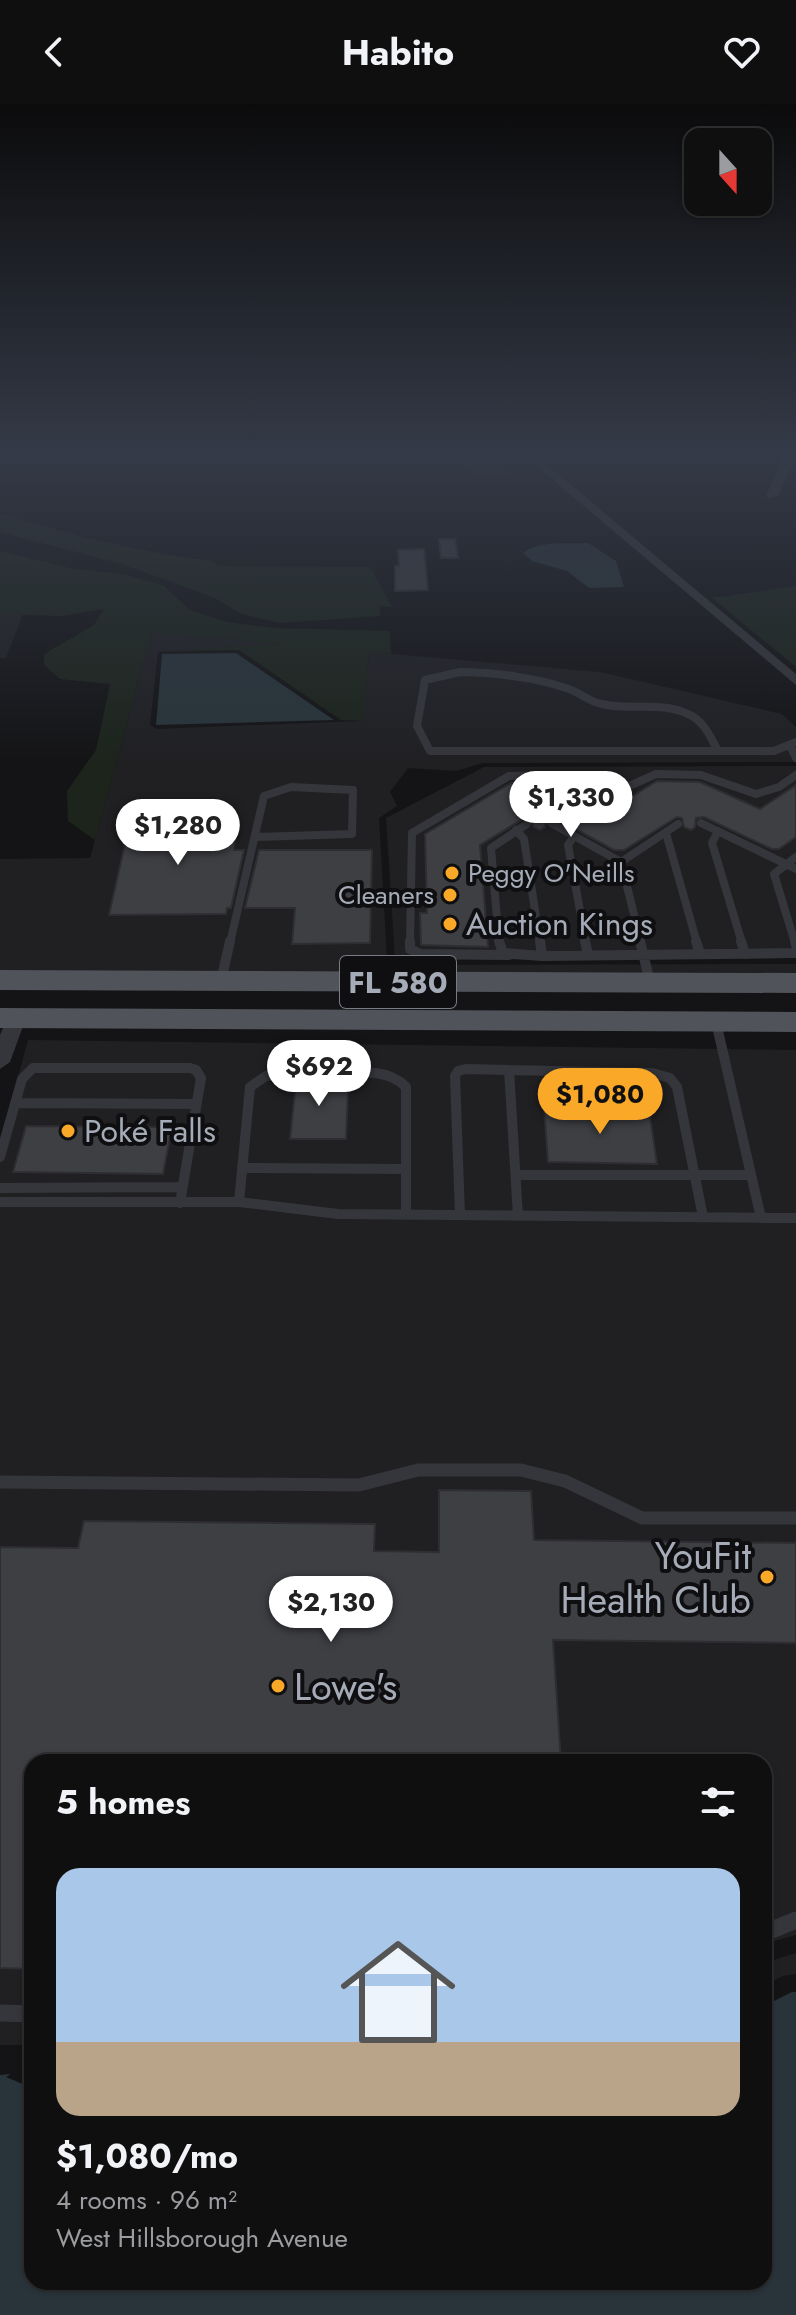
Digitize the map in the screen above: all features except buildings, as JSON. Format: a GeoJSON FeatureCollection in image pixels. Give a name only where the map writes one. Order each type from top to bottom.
{"type":"FeatureCollection","features":[{"type":"Feature","properties":{"kind":"main road","name":"FL 580"},"geometry":{"type":"LineString","coordinates":[[0,980],[379,982],[647,968],[796,983]]}},
{"type":"Feature","properties":{"kind":"main road"},"geometry":{"type":"LineString","coordinates":[[365,1019],[400,1005],[579,1005],[611,1001],[623,998],[647,968]]}},
{"type":"Feature","properties":{"kind":"main road"},"geometry":{"type":"LineString","coordinates":[[5,1010],[20,996],[74,980]]}},
{"type":"Feature","properties":{"kind":"main road"},"geometry":{"type":"LineString","coordinates":[[5,1010],[71,998],[311,996],[379,982]]}},
{"type":"Feature","properties":{"kind":"main road","name":"FL 580"},"geometry":{"type":"LineString","coordinates":[[5,1010],[365,1019],[796,1022]]}},
{"type":"Feature","properties":{"kind":"street"},"geometry":{"type":"LineString","coordinates":[[648,556],[796,681]]}},
{"type":"Feature","properties":{"kind":"street"},"geometry":{"type":"LineString","coordinates":[[0,1062],[5,1010]]}},
{"type":"Feature","properties":{"kind":"lane"},"geometry":{"type":"LineString","coordinates":[[718,751],[714,739],[694,716],[675,708],[595,703],[579,698],[571,689],[468,673],[439,673],[425,680],[414,724],[420,740],[430,751],[718,751],[774,751],[793,744],[796,758]]}},
{"type":"Feature","properties":{"kind":"lane"},"geometry":{"type":"LineString","coordinates":[[796,775],[779,787],[756,794],[701,775],[656,774],[607,796],[556,775],[509,776],[412,833],[410,949],[420,954],[588,955],[647,968],[700,954],[796,953]]}},
{"type":"Feature","properties":{"kind":"lane"},"geometry":{"type":"LineString","coordinates":[[221,981],[264,796],[291,787],[353,790],[352,834],[256,837]]}},
{"type":"Feature","properties":{"kind":"lane"},"geometry":{"type":"LineString","coordinates":[[551,823],[621,862],[647,968]]}},
{"type":"Feature","properties":{"kind":"lane"},"geometry":{"type":"LineString","coordinates":[[701,823],[796,869]]}},
{"type":"Feature","properties":{"kind":"lane"},"geometry":{"type":"LineString","coordinates":[[509,955],[503,953],[499,945],[491,848],[527,824]]}},
{"type":"Feature","properties":{"kind":"lane"},"geometry":{"type":"LineString","coordinates":[[621,862],[678,824]]}},
{"type":"Feature","properties":{"kind":"lane"},"geometry":{"type":"LineString","coordinates":[[516,830],[524,839],[542,956]]}},
{"type":"Feature","properties":{"kind":"lane"},"geometry":{"type":"LineString","coordinates":[[718,831],[712,843],[745,954]]}},
{"type":"Feature","properties":{"kind":"lane"},"geometry":{"type":"LineString","coordinates":[[666,833],[700,954]]}},
{"type":"Feature","properties":{"kind":"lane"},"geometry":{"type":"LineString","coordinates":[[574,836],[568,845],[588,955]]}},
{"type":"Feature","properties":{"kind":"lane"},"geometry":{"type":"LineString","coordinates":[[796,857],[774,874],[796,945]]}},
{"type":"Feature","properties":{"kind":"lane"},"geometry":{"type":"LineString","coordinates":[[716,1022],[761,1218]]}},
{"type":"Feature","properties":{"kind":"lane"},"geometry":{"type":"LineString","coordinates":[[0,1157],[26,1072],[41,1066],[196,1070],[201,1078],[180,1203]]}},
{"type":"Feature","properties":{"kind":"lane"},"geometry":{"type":"LineString","coordinates":[[460,1215],[455,1076],[458,1071],[466,1069],[652,1073],[670,1078],[677,1087],[703,1217]]}},
{"type":"Feature","properties":{"kind":"lane"},"geometry":{"type":"LineString","coordinates":[[509,1070],[518,1216]]}},
{"type":"Feature","properties":{"kind":"lane"},"geometry":{"type":"LineString","coordinates":[[239,1202],[250,1087],[257,1078],[267,1074],[297,1074]]}},
{"type":"Feature","properties":{"kind":"lane"},"geometry":{"type":"LineString","coordinates":[[332,1074],[390,1075],[401,1080],[406,1087],[406,1215]]}},
{"type":"Feature","properties":{"kind":"lane"},"geometry":{"type":"LineString","coordinates":[[15,1103],[196,1104]]}},
{"type":"Feature","properties":{"kind":"lane"},"geometry":{"type":"LineString","coordinates":[[242,1168],[406,1169]]}},
{"type":"Feature","properties":{"kind":"lane"},"geometry":{"type":"LineString","coordinates":[[516,1175],[751,1175]]}},
{"type":"Feature","properties":{"kind":"lane"},"geometry":{"type":"LineString","coordinates":[[0,1188],[182,1187]]}},
{"type":"Feature","properties":{"kind":"lane"},"geometry":{"type":"LineString","coordinates":[[0,1202],[239,1202],[338,1214],[796,1218]]}},
{"type":"Feature","properties":{"kind":"lane"},"geometry":{"type":"LineString","coordinates":[[0,1482],[359,1485],[418,1470],[521,1470],[565,1481],[642,1518],[796,1518]]}},
{"type":"Feature","properties":{"kind":"lane"},"geometry":{"type":"LineString","coordinates":[[772,1930],[796,1920]]}},
{"type":"Feature","properties":{"kind":"lane"},"geometry":{"type":"LineString","coordinates":[[0,2013],[24,2014]]}},
{"type":"Feature","properties":{"kind":"shaded area"},"geometry":{"type":"Polygon","coordinates":[[[0,556],[21,556],[70,568],[127,575],[164,586],[190,610],[226,622],[275,628],[390,631],[391,654],[369,652],[363,721],[341,720],[239,650],[168,651],[281,644],[152,632],[95,840],[68,821],[67,791],[96,750],[110,684],[60,679],[44,665],[44,654],[94,625],[104,609],[62,616],[0,614],[0,556]]]}},
{"type":"Feature","properties":{"kind":"shaded area"},"geometry":{"type":"Polygon","coordinates":[[[92,556],[180,556],[213,561],[219,566],[370,567],[392,607],[380,606],[380,616],[280,623],[241,614],[213,597],[92,556]]]}},
{"type":"Feature","properties":{"kind":"shaded area"},"geometry":{"type":"Polygon","coordinates":[[[527,556],[609,556],[616,561],[624,587],[589,588],[567,571],[532,561],[527,556]]]}},
{"type":"Feature","properties":{"kind":"shaded area"},"geometry":{"type":"Polygon","coordinates":[[[796,586],[796,667],[711,597],[720,597],[796,586]]]}},
{"type":"Feature","properties":{"kind":"shaded area"},"geometry":{"type":"Polygon","coordinates":[[[0,614],[23,614],[6,658],[0,658],[0,614]]]}},
{"type":"Feature","properties":{"kind":"shaded area"},"geometry":{"type":"Polygon","coordinates":[[[152,632],[288,644],[158,652],[150,725],[156,729],[362,721],[369,652],[600,672],[782,714],[796,727],[796,762],[483,763],[456,771],[408,768],[390,792],[397,806],[379,818],[387,960],[393,965],[796,964],[796,973],[0,970],[0,859],[90,858],[152,632]]]}},
{"type":"Feature","properties":{"kind":"shaded area"},"geometry":{"type":"Polygon","coordinates":[[[236,653],[334,720],[156,725],[162,654],[236,653]]]}},
{"type":"Feature","properties":{"kind":"shaded area"},"geometry":{"type":"Polygon","coordinates":[[[796,766],[796,958],[395,960],[386,818],[484,767],[796,766]]]}},
{"type":"Feature","properties":{"kind":"shaded area"},"geometry":{"type":"Polygon","coordinates":[[[28,1040],[796,1050],[796,1935],[772,1942],[772,1754],[24,1754],[24,2045],[0,2045],[0,1144],[28,1040]]]}},
{"type":"Feature","properties":{"kind":"shaded area"},"geometry":{"type":"Polygon","coordinates":[[[796,1953],[796,1974],[772,1981],[772,1960],[796,1953]]]}},
{"type":"Feature","properties":{"kind":"shaded area"},"geometry":{"type":"Polygon","coordinates":[[[796,1992],[796,2315],[0,2315],[0,2075],[11,2074],[6,2077],[24,2085],[24,2290],[772,2290],[772,2002],[796,1992]]]}},
{"type":"Feature","properties":{"kind":"place","name":"Peggy O'Neills"},"geometry":{"type":"Point","coordinates":[452,873]}},
{"type":"Feature","properties":{"kind":"place","name":"Cleaners"},"geometry":{"type":"Point","coordinates":[450,895]}},
{"type":"Feature","properties":{"kind":"place","name":"Auction Kings"},"geometry":{"type":"Point","coordinates":[450,924]}},
{"type":"Feature","properties":{"kind":"place","name":"Poké Falls"},"geometry":{"type":"Point","coordinates":[68,1131]}},
{"type":"Feature","properties":{"kind":"place","name":"YouFit Health Club"},"geometry":{"type":"Point","coordinates":[767,1577]}},
{"type":"Feature","properties":{"kind":"place","name":"Lowe's"},"geometry":{"type":"Point","coordinates":[278,1686]}}]}
